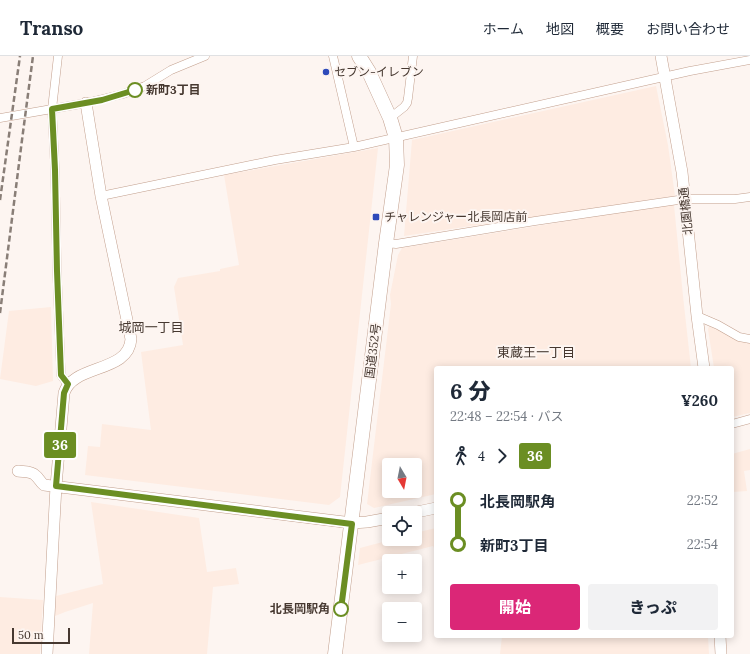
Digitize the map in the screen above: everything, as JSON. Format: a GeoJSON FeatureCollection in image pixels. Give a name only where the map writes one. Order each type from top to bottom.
{"type":"FeatureCollection","features":[{"type":"Feature","properties":{"kind":"highway","name":"国道352号"},"geometry":{"type":"LineString","coordinates":[[335,654],[386,243],[397,166],[396,138],[390,118],[360,56]]}},
{"type":"Feature","properties":{"kind":"street"},"geometry":{"type":"LineString","coordinates":[[58,56],[52,109],[61,375],[68,384]]}},
{"type":"Feature","properties":{"kind":"street"},"geometry":{"type":"LineString","coordinates":[[0,118],[86,103],[137,90],[171,70],[205,56]]}},
{"type":"Feature","properties":{"kind":"street"},"geometry":{"type":"LineString","coordinates":[[333,56],[354,147]]}},
{"type":"Feature","properties":{"kind":"street"},"geometry":{"type":"LineString","coordinates":[[390,118],[407,103],[413,56]]}},
{"type":"Feature","properties":{"kind":"street","name":"北園橋通"},"geometry":{"type":"LineString","coordinates":[[661,56],[682,172],[704,366]]}},
{"type":"Feature","properties":{"kind":"street"},"geometry":{"type":"LineString","coordinates":[[101,196],[275,160],[354,147],[690,71],[750,60]]}},
{"type":"Feature","properties":{"kind":"street"},"geometry":{"type":"LineString","coordinates":[[47,654],[56,486],[64,393],[68,384],[73,380],[119,359],[128,352],[131,346],[131,334],[101,196],[86,103]]}},
{"type":"Feature","properties":{"kind":"street"},"geometry":{"type":"LineString","coordinates":[[386,243],[396,244],[527,222],[685,199],[735,199],[750,197]]}},
{"type":"Feature","properties":{"kind":"street"},"geometry":{"type":"LineString","coordinates":[[697,316],[739,336],[750,339]]}},
{"type":"Feature","properties":{"kind":"street"},"geometry":{"type":"LineString","coordinates":[[734,423],[750,419]]}},
{"type":"Feature","properties":{"kind":"street"},"geometry":{"type":"LineString","coordinates":[[18,471],[31,472],[44,485],[352,524],[382,519]]}},
{"type":"Feature","properties":{"kind":"street"},"geometry":{"type":"LineString","coordinates":[[422,511],[434,508]]}},
{"type":"Feature","properties":{"kind":"street"},"geometry":{"type":"LineString","coordinates":[[720,638],[721,654]]}},
{"type":"Feature","properties":{"kind":"shaded area"},"geometry":{"type":"Polygon","coordinates":[[[656,86],[668,145],[675,196],[404,236],[412,140],[656,86]]]}},
{"type":"Feature","properties":{"kind":"shaded area"},"geometry":{"type":"Polygon","coordinates":[[[378,148],[340,497],[329,505],[85,475],[88,446],[100,447],[102,424],[151,430],[141,352],[183,345],[174,287],[178,278],[220,271],[220,269],[239,265],[224,175],[378,148]]]}},
{"type":"Feature","properties":{"kind":"shaded area"},"geometry":{"type":"Polygon","coordinates":[[[672,204],[674,205],[691,366],[434,366],[434,494],[422,497],[422,458],[382,458],[382,498],[418,498],[374,508],[367,504],[391,304],[390,295],[398,255],[402,248],[672,204]]]}},
{"type":"Feature","properties":{"kind":"shaded area"},"geometry":{"type":"Polygon","coordinates":[[[51,307],[53,381],[36,386],[0,379],[9,311],[51,307]]]}},
{"type":"Feature","properties":{"kind":"shaded area"},"geometry":{"type":"Polygon","coordinates":[[[709,326],[750,343],[750,413],[734,417],[734,366],[714,366],[708,329],[709,326]]]}},
{"type":"Feature","properties":{"kind":"shaded area"},"geometry":{"type":"Polygon","coordinates":[[[750,449],[750,470],[744,471],[747,491],[734,492],[734,453],[750,449]]]}},
{"type":"Feature","properties":{"kind":"shaded area"},"geometry":{"type":"Polygon","coordinates":[[[91,502],[199,518],[207,572],[236,568],[239,584],[213,587],[207,654],[89,654],[93,603],[55,616],[56,596],[103,584],[91,502]]]}},
{"type":"Feature","properties":{"kind":"shaded area"},"geometry":{"type":"Polygon","coordinates":[[[434,528],[434,548],[433,546],[401,554],[382,554],[382,559],[358,565],[360,548],[382,542],[382,546],[422,546],[422,531],[434,528]]]}},
{"type":"Feature","properties":{"kind":"shaded area"},"geometry":{"type":"Polygon","coordinates":[[[0,597],[43,600],[40,654],[0,654],[0,597]]]}},
{"type":"Feature","properties":{"kind":"shaded area"},"geometry":{"type":"Polygon","coordinates":[[[502,638],[708,638],[709,654],[500,654],[502,638]]]}},
{"type":"Feature","properties":{"kind":"railway"},"geometry":{"type":"LineString","coordinates":[[0,200],[20,56]]}},
{"type":"Feature","properties":{"kind":"railway"},"geometry":{"type":"LineString","coordinates":[[0,313],[33,56]]}},
{"type":"Feature","properties":{"kind":"bus line","name":"36"},"geometry":{"type":"LineString","coordinates":[[135,90],[102,100],[52,109],[61,375],[64,381],[68,384],[64,393],[56,486],[352,524],[341,609]]}},
{"type":"Feature","properties":{"kind":"place","name":"セブン-イレブン"},"geometry":{"type":"Point","coordinates":[326,72]}},
{"type":"Feature","properties":{"kind":"place","name":"新町3丁目"},"geometry":{"type":"Point","coordinates":[135,90]}},
{"type":"Feature","properties":{"kind":"place","name":"チャレンジャー北長岡店前"},"geometry":{"type":"Point","coordinates":[376,217]}},
{"type":"Feature","properties":{"kind":"place","name":"北長岡駅角"},"geometry":{"type":"Point","coordinates":[341,609]}},
{"type":"Feature","properties":{"kind":"district","name":"城岡一丁目"},"geometry":{"type":"Point","coordinates":[151,327]}},
{"type":"Feature","properties":{"kind":"district","name":"東蔵王一丁目"},"geometry":{"type":"Point","coordinates":[536,352]}}]}
